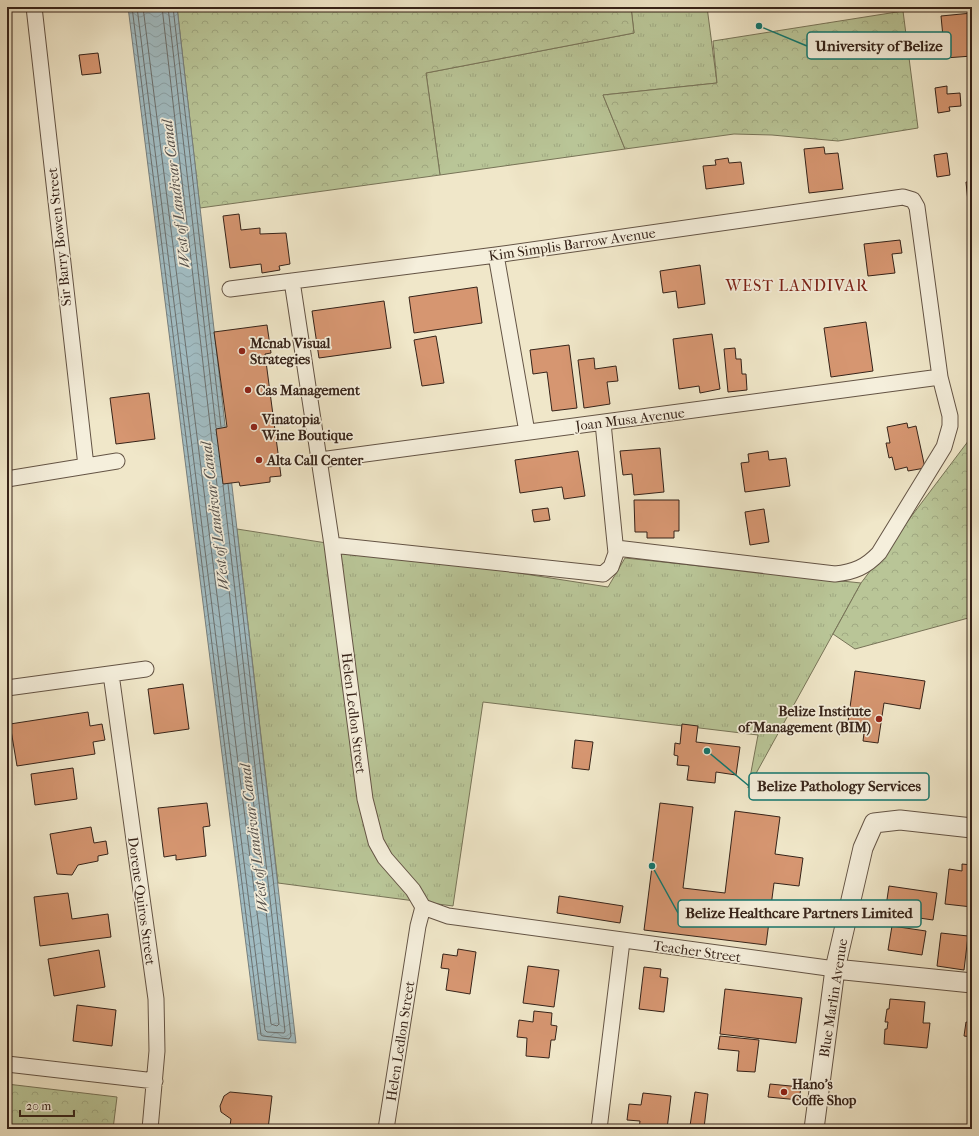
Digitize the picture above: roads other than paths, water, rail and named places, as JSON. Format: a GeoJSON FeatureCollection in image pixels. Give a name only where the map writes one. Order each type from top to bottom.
{"type":"FeatureCollection","features":[{"type":"Feature","properties":{"kind":"street","name":"Sir Barry Bowen Street"},"geometry":{"type":"LineString","coordinates":[[34,7],[86,466]]}},
{"type":"Feature","properties":{"kind":"street","name":"Kim Simplis Barrow Avenue"},"geometry":{"type":"LineString","coordinates":[[230,289],[496,255],[903,196],[913,200],[917,207],[940,377]]}},
{"type":"Feature","properties":{"kind":"street"},"geometry":{"type":"LineString","coordinates":[[496,255],[527,432]]}},
{"type":"Feature","properties":{"kind":"street","name":"Helen Ledlon Street"},"geometry":{"type":"LineString","coordinates":[[292,281],[332,545],[365,799],[376,842],[385,858],[413,890],[423,907],[418,926],[386,1129]]}},
{"type":"Feature","properties":{"kind":"street"},"geometry":{"type":"LineString","coordinates":[[616,548],[835,574],[860,569],[879,553],[944,447],[950,426],[950,416],[940,377]]}},
{"type":"Feature","properties":{"kind":"street","name":"Joan Musa Avenue"},"geometry":{"type":"LineString","coordinates":[[320,460],[940,377]]}},
{"type":"Feature","properties":{"kind":"street"},"geometry":{"type":"LineString","coordinates":[[332,545],[604,574],[614,562],[616,548],[603,423]]}},
{"type":"Feature","properties":{"kind":"street"},"geometry":{"type":"LineString","coordinates":[[7,479],[117,461]]}},
{"type":"Feature","properties":{"kind":"street"},"geometry":{"type":"LineString","coordinates":[[7,688],[146,669]]}},
{"type":"Feature","properties":{"kind":"street","name":"Dorene Quiros Street"},"geometry":{"type":"LineString","coordinates":[[111,674],[156,999],[158,1027],[155,1081],[150,1129]]}},
{"type":"Feature","properties":{"kind":"street","name":"Blue Marlin Avenue"},"geometry":{"type":"LineString","coordinates":[[814,1129],[835,970],[863,848],[874,823],[900,820],[972,828]]}},
{"type":"Feature","properties":{"kind":"street","name":"Teacher Street"},"geometry":{"type":"LineString","coordinates":[[423,907],[448,916],[622,941],[835,970],[972,983]]}},
{"type":"Feature","properties":{"kind":"street"},"geometry":{"type":"LineString","coordinates":[[599,1129],[622,941]]}},
{"type":"Feature","properties":{"kind":"street"},"geometry":{"type":"LineString","coordinates":[[7,1064],[155,1081]]}},
{"type":"Feature","properties":{"kind":"water","name":"West of Landivar Canal"},"geometry":{"type":"Polygon","coordinates":[[[128,7],[177,7],[296,1043],[258,1040],[128,7]]]}},
{"type":"Feature","properties":{"kind":"place","name":"University of Belize"},"geometry":{"type":"Point","coordinates":[759,26]}},
{"type":"Feature","properties":{"kind":"place","name":"Mcnab Visual Strategies"},"geometry":{"type":"Point","coordinates":[242,351]}},
{"type":"Feature","properties":{"kind":"place","name":"Cas Management"},"geometry":{"type":"Point","coordinates":[248,390]}},
{"type":"Feature","properties":{"kind":"place","name":"Vinatopia Wine Boutique"},"geometry":{"type":"Point","coordinates":[254,427]}},
{"type":"Feature","properties":{"kind":"place","name":"Alta Call Center"},"geometry":{"type":"Point","coordinates":[259,460]}},
{"type":"Feature","properties":{"kind":"place","name":"Belize Institute of Management (BIM)"},"geometry":{"type":"Point","coordinates":[879,719]}},
{"type":"Feature","properties":{"kind":"place","name":"Belize Pathology Services"},"geometry":{"type":"Point","coordinates":[707,751]}},
{"type":"Feature","properties":{"kind":"place","name":"Belize Healthcare Partners Limited"},"geometry":{"type":"Point","coordinates":[652,866]}},
{"type":"Feature","properties":{"kind":"place","name":"Hano's Coffe Shop"},"geometry":{"type":"Point","coordinates":[784,1092]}},
{"type":"Feature","properties":{"kind":"district","name":"WEST LANDIVAR"},"geometry":{"type":"Point","coordinates":[797,285]}}]}
